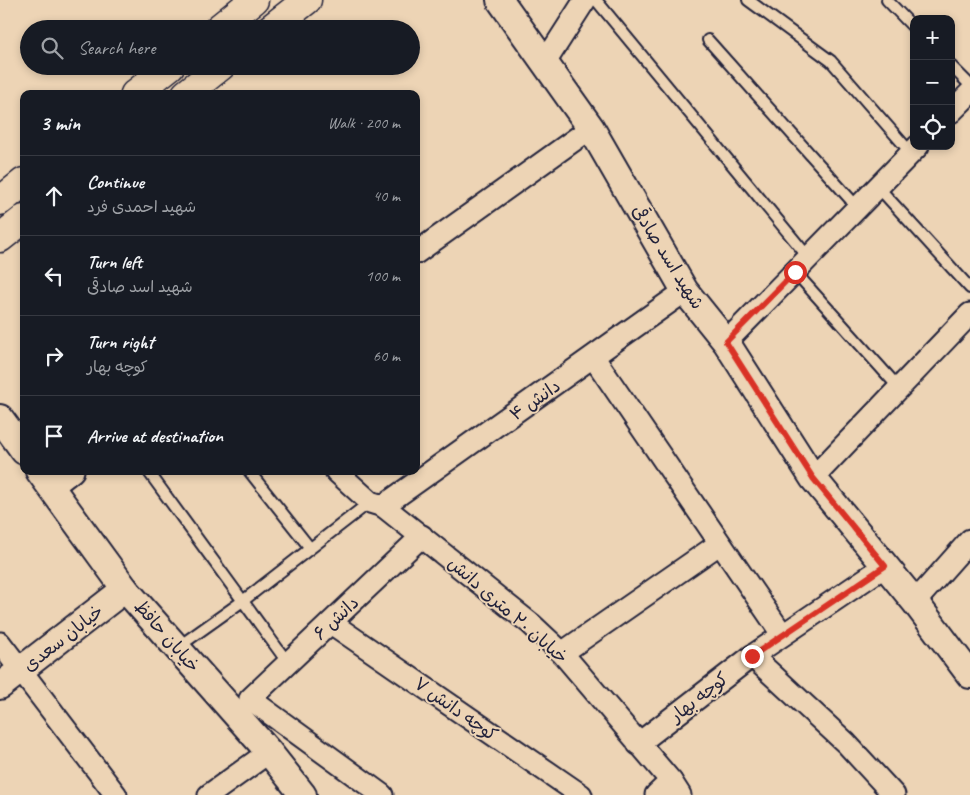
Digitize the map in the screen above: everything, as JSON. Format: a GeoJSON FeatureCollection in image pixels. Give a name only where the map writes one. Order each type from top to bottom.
{"type":"FeatureCollection","features":[{"type":"Feature","properties":{"kind":"main road"},"geometry":{"type":"LineString","coordinates":[[229,20],[254,0]]}},
{"type":"Feature","properties":{"kind":"main road"},"geometry":{"type":"LineString","coordinates":[[281,20],[307,0]]}},
{"type":"Feature","properties":{"kind":"main road"},"geometry":{"type":"LineString","coordinates":[[140,90],[159,75]]}},
{"type":"Feature","properties":{"kind":"main road"},"geometry":{"type":"LineString","coordinates":[[191,90],[210,75]]}},
{"type":"Feature","properties":{"kind":"main road"},"geometry":{"type":"LineString","coordinates":[[0,201],[20,185]]}},
{"type":"Feature","properties":{"kind":"main road"},"geometry":{"type":"LineString","coordinates":[[0,238],[20,222]]}},
{"type":"Feature","properties":{"kind":"street","name":"شهید اسد صادقی"},"geometry":{"type":"LineString","coordinates":[[500,0],[591,128],[685,292],[726,342],[813,478],[916,602],[970,675]]}},
{"type":"Feature","properties":{"kind":"street"},"geometry":{"type":"LineString","coordinates":[[544,64],[585,0]]}},
{"type":"Feature","properties":{"kind":"street"},"geometry":{"type":"LineString","coordinates":[[420,250],[591,128]]}},
{"type":"Feature","properties":{"kind":"street"},"geometry":{"type":"LineString","coordinates":[[726,342],[914,150]]}},
{"type":"Feature","properties":{"kind":"street","name":"دانش ۴"},"geometry":{"type":"LineString","coordinates":[[420,475],[594,358],[685,292]]}},
{"type":"Feature","properties":{"kind":"street"},"geometry":{"type":"LineString","coordinates":[[813,478],[970,314]]}},
{"type":"Feature","properties":{"kind":"street"},"geometry":{"type":"LineString","coordinates":[[594,358],[782,634]]}},
{"type":"Feature","properties":{"kind":"street"},"geometry":{"type":"LineString","coordinates":[[45,480],[61,475]]}},
{"type":"Feature","properties":{"kind":"street","name":"خیابان ۲۰ متری دانش"},"geometry":{"type":"LineString","coordinates":[[341,475],[376,504],[422,536],[531,624],[562,653],[638,744],[669,790]]}},
{"type":"Feature","properties":{"kind":"street","name":"دانش ۴"},"geometry":{"type":"LineString","coordinates":[[376,504],[419,475]]}},
{"type":"Feature","properties":{"kind":"street","name":"خیابان حافظ"},"geometry":{"type":"LineString","coordinates":[[45,480],[125,589],[269,752],[303,795]]}},
{"type":"Feature","properties":{"kind":"street","name":"دانش ۶"},"geometry":{"type":"LineString","coordinates":[[382,795],[250,699],[422,536]]}},
{"type":"Feature","properties":{"kind":"street"},"geometry":{"type":"LineString","coordinates":[[916,602],[970,540]]}},
{"type":"Feature","properties":{"kind":"street"},"geometry":{"type":"LineString","coordinates":[[562,653],[719,544]]}},
{"type":"Feature","properties":{"kind":"street","name":"کوچه بهار"},"geometry":{"type":"LineString","coordinates":[[638,744],[782,634],[885,566]]}},
{"type":"Feature","properties":{"kind":"street","name":"خیابان سعدی"},"geometry":{"type":"LineString","coordinates":[[10,678],[125,589]]}},
{"type":"Feature","properties":{"kind":"street","name":"کوچه دانش ۷"},"geometry":{"type":"LineString","coordinates":[[331,623],[581,795]]}},
{"type":"Feature","properties":{"kind":"street"},"geometry":{"type":"LineString","coordinates":[[0,643],[10,678],[116,795]]}},
{"type":"Feature","properties":{"kind":"street"},"geometry":{"type":"LineString","coordinates":[[752,656],[846,743],[894,795]]}},
{"type":"Feature","properties":{"kind":"street"},"geometry":{"type":"LineString","coordinates":[[209,795],[269,752]]}},
{"type":"Feature","properties":{"kind":"lane"},"geometry":{"type":"LineString","coordinates":[[596,0],[899,388]]}},
{"type":"Feature","properties":{"kind":"lane"},"geometry":{"type":"LineString","coordinates":[[748,0],[831,61],[910,146]]}},
{"type":"Feature","properties":{"kind":"lane"},"geometry":{"type":"LineString","coordinates":[[887,0],[910,24]]}},
{"type":"Feature","properties":{"kind":"lane"},"geometry":{"type":"LineString","coordinates":[[708,40],[858,208]]}},
{"type":"Feature","properties":{"kind":"lane"},"geometry":{"type":"LineString","coordinates":[[955,77],[963,100]]}},
{"type":"Feature","properties":{"kind":"lane"},"geometry":{"type":"LineString","coordinates":[[878,187],[970,288]]}},
{"type":"Feature","properties":{"kind":"lane"},"geometry":{"type":"LineString","coordinates":[[151,475],[244,600],[288,663]]}},
{"type":"Feature","properties":{"kind":"lane"},"geometry":{"type":"LineString","coordinates":[[252,475],[310,548]]}},
{"type":"Feature","properties":{"kind":"lane"},"geometry":{"type":"LineString","coordinates":[[177,648],[244,600],[310,548],[376,504]]}},
{"type":"Feature","properties":{"kind":"route"},"geometry":{"type":"LineString","coordinates":[[752,656],[885,566],[813,478],[726,342],[795,272]]}}]}
